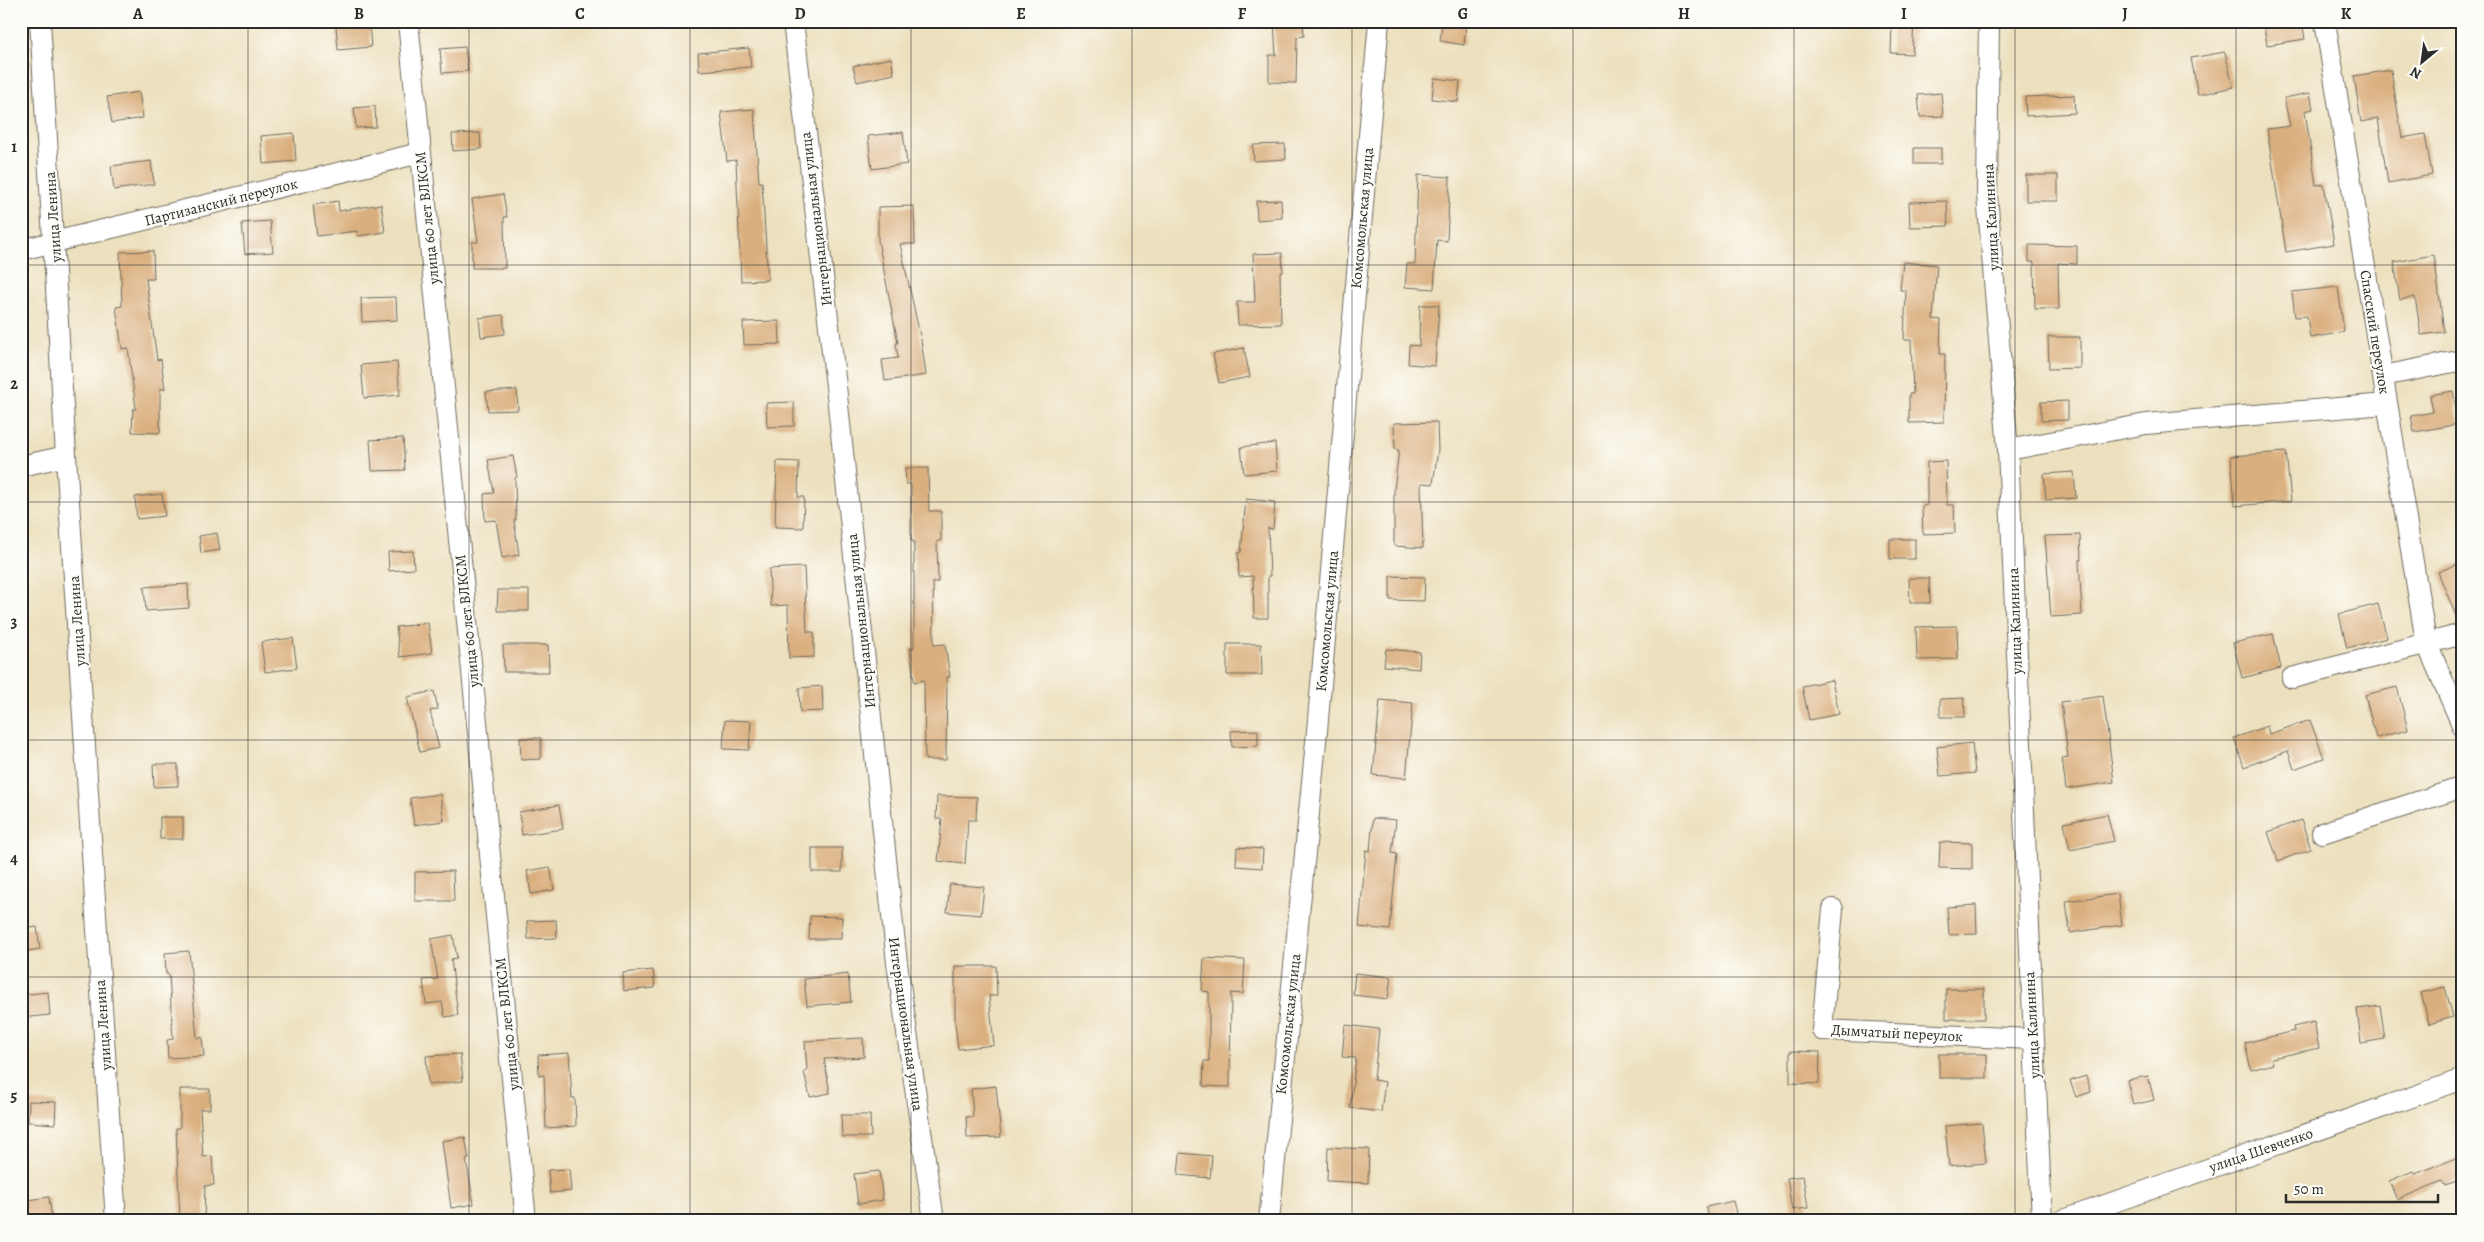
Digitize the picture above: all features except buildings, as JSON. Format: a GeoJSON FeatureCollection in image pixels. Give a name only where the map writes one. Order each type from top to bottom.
{"type":"FeatureCollection","features":[{"type":"Feature","properties":{"kind":"street","name":"улица Ленина"},"geometry":{"type":"LineString","coordinates":[[40,21],[55,242],[66,456],[116,1221]]}},
{"type":"Feature","properties":{"kind":"street","name":"улица 60 лет ВЛКСМ"},"geometry":{"type":"LineString","coordinates":[[408,21],[526,1221]]}},
{"type":"Feature","properties":{"kind":"street","name":"Интернациональная улица"},"geometry":{"type":"LineString","coordinates":[[793,21],[836,386],[897,963],[934,1221]]}},
{"type":"Feature","properties":{"kind":"street","name":"Комсомольская улица"},"geometry":{"type":"LineString","coordinates":[[1269,1221],[1317,732],[1379,21]]}},
{"type":"Feature","properties":{"kind":"street","name":"улица Калинина"},"geometry":{"type":"LineString","coordinates":[[1989,21],[1987,195],[2008,450],[2032,1039],[2042,1221]]}},
{"type":"Feature","properties":{"kind":"street","name":"Спасский переулок"},"geometry":{"type":"LineString","coordinates":[[2325,21],[2386,404],[2396,447],[2426,642],[2463,727]]}},
{"type":"Feature","properties":{"kind":"street","name":"Партизанский переулок"},"geometry":{"type":"LineString","coordinates":[[21,250],[420,153]]}},
{"type":"Feature","properties":{"kind":"street"},"geometry":{"type":"LineString","coordinates":[[2383,376],[2463,360]]}},
{"type":"Feature","properties":{"kind":"street"},"geometry":{"type":"LineString","coordinates":[[2008,450],[2146,424],[2386,404]]}},
{"type":"Feature","properties":{"kind":"street"},"geometry":{"type":"LineString","coordinates":[[21,466],[66,456]]}},
{"type":"Feature","properties":{"kind":"street"},"geometry":{"type":"LineString","coordinates":[[2292,678],[2463,634]]}},
{"type":"Feature","properties":{"kind":"street"},"geometry":{"type":"LineString","coordinates":[[2322,833],[2463,786]]}},
{"type":"Feature","properties":{"kind":"street","name":"Дымчатый переулок"},"geometry":{"type":"LineString","coordinates":[[1833,909],[1822,1030],[2032,1039]]}},
{"type":"Feature","properties":{"kind":"street","name":"улица Шевченко"},"geometry":{"type":"LineString","coordinates":[[2060,1221],[2463,1079]]}}]}
